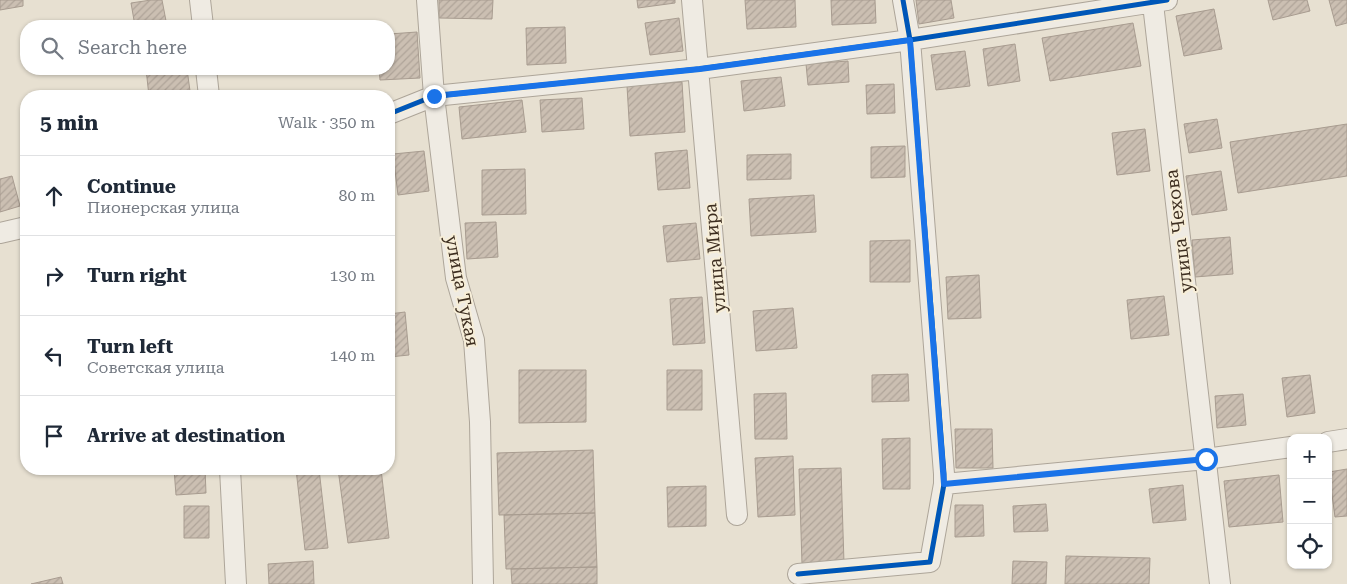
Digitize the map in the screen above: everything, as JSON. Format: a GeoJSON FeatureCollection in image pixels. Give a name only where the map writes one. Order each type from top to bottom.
{"type":"FeatureCollection","features":[{"type":"Feature","properties":{"kind":"street"},"geometry":{"type":"LineString","coordinates":[[200,0],[202,20]]}},
{"type":"Feature","properties":{"kind":"street","name":"улица Тукая"},"geometry":{"type":"LineString","coordinates":[[427,0],[434,96],[456,278],[474,340],[480,422],[483,584]]}},
{"type":"Feature","properties":{"kind":"street","name":"улица Мира"},"geometry":{"type":"LineString","coordinates":[[692,0],[700,69],[737,515]]}},
{"type":"Feature","properties":{"kind":"street"},"geometry":{"type":"LineString","coordinates":[[798,574],[930,562],[944,484],[910,40],[903,0]]}},
{"type":"Feature","properties":{"kind":"street"},"geometry":{"type":"LineString","coordinates":[[395,112],[434,96],[700,69],[910,40],[1160,2]]}},
{"type":"Feature","properties":{"kind":"street","name":"улица Чехова"},"geometry":{"type":"LineString","coordinates":[[1160,2],[1220,584]]}},
{"type":"Feature","properties":{"kind":"street"},"geometry":{"type":"LineString","coordinates":[[207,75],[208,90]]}},
{"type":"Feature","properties":{"kind":"street"},"geometry":{"type":"LineString","coordinates":[[0,233],[20,228]]}},
{"type":"Feature","properties":{"kind":"street"},"geometry":{"type":"LineString","coordinates":[[1332,441],[1347,439]]}},
{"type":"Feature","properties":{"kind":"street"},"geometry":{"type":"LineString","coordinates":[[944,484],[1206,459],[1287,448]]}},
{"type":"Feature","properties":{"kind":"street"},"geometry":{"type":"LineString","coordinates":[[230,475],[236,584]]}},
{"type":"Feature","properties":{"kind":"building"},"geometry":{"type":"Polygon","coordinates":[[[0,0],[23,0],[23,6],[0,10],[0,0]]]}},
{"type":"Feature","properties":{"kind":"building"},"geometry":{"type":"Polygon","coordinates":[[[162,0],[166,20],[134,20],[131,3],[162,0]]]}},
{"type":"Feature","properties":{"kind":"building"},"geometry":{"type":"Polygon","coordinates":[[[439,0],[493,0],[492,19],[439,18],[439,0]]]}},
{"type":"Feature","properties":{"kind":"building"},"geometry":{"type":"Polygon","coordinates":[[[637,0],[675,0],[675,3],[638,8],[637,0]]]}},
{"type":"Feature","properties":{"kind":"building"},"geometry":{"type":"Polygon","coordinates":[[[745,0],[795,0],[796,27],[747,29],[745,0]]]}},
{"type":"Feature","properties":{"kind":"building"},"geometry":{"type":"Polygon","coordinates":[[[831,0],[875,0],[876,23],[832,25],[831,0]]]}},
{"type":"Feature","properties":{"kind":"building"},"geometry":{"type":"Polygon","coordinates":[[[916,0],[951,0],[954,18],[919,24],[916,0]]]}},
{"type":"Feature","properties":{"kind":"building"},"geometry":{"type":"Polygon","coordinates":[[[1268,0],[1307,0],[1310,11],[1273,20],[1268,0]]]}},
{"type":"Feature","properties":{"kind":"building"},"geometry":{"type":"Polygon","coordinates":[[[1329,0],[1347,0],[1347,23],[1336,26],[1329,0]]]}},
{"type":"Feature","properties":{"kind":"building"},"geometry":{"type":"Polygon","coordinates":[[[1214,9],[1222,49],[1184,56],[1176,16],[1214,9]]]}},
{"type":"Feature","properties":{"kind":"building"},"geometry":{"type":"Polygon","coordinates":[[[679,18],[683,51],[650,55],[645,23],[679,18]]]}},
{"type":"Feature","properties":{"kind":"building"},"geometry":{"type":"Polygon","coordinates":[[[1133,23],[1141,66],[1050,81],[1042,38],[1133,23]]]}},
{"type":"Feature","properties":{"kind":"building"},"geometry":{"type":"Polygon","coordinates":[[[565,27],[566,63],[527,65],[526,28],[565,27]]]}},
{"type":"Feature","properties":{"kind":"building"},"geometry":{"type":"Polygon","coordinates":[[[417,32],[420,78],[380,80],[380,75],[395,75],[395,34],[417,32]]]}},
{"type":"Feature","properties":{"kind":"building"},"geometry":{"type":"Polygon","coordinates":[[[1015,44],[1020,81],[988,86],[983,49],[1015,44]]]}},
{"type":"Feature","properties":{"kind":"building"},"geometry":{"type":"Polygon","coordinates":[[[965,51],[970,86],[936,90],[931,55],[965,51]]]}},
{"type":"Feature","properties":{"kind":"building"},"geometry":{"type":"Polygon","coordinates":[[[848,61],[849,82],[808,85],[806,64],[848,61]]]}},
{"type":"Feature","properties":{"kind":"building"},"geometry":{"type":"Polygon","coordinates":[[[147,75],[188,75],[190,90],[148,90],[147,75]]]}},
{"type":"Feature","properties":{"kind":"building"},"geometry":{"type":"Polygon","coordinates":[[[781,77],[785,106],[744,111],[741,81],[781,77]]]}},
{"type":"Feature","properties":{"kind":"building"},"geometry":{"type":"Polygon","coordinates":[[[682,82],[685,132],[630,136],[627,86],[682,82]]]}},
{"type":"Feature","properties":{"kind":"building"},"geometry":{"type":"Polygon","coordinates":[[[894,84],[895,113],[867,114],[866,85],[894,84]]]}},
{"type":"Feature","properties":{"kind":"building"},"geometry":{"type":"Polygon","coordinates":[[[582,98],[584,129],[542,132],[540,100],[582,98]]]}},
{"type":"Feature","properties":{"kind":"building"},"geometry":{"type":"Polygon","coordinates":[[[522,100],[526,132],[462,139],[459,107],[522,100]]]}},
{"type":"Feature","properties":{"kind":"building"},"geometry":{"type":"Polygon","coordinates":[[[1217,119],[1222,148],[1189,153],[1184,124],[1217,119]]]}},
{"type":"Feature","properties":{"kind":"building"},"geometry":{"type":"Polygon","coordinates":[[[1347,124],[1347,176],[1238,193],[1230,142],[1347,124]]]}},
{"type":"Feature","properties":{"kind":"building"},"geometry":{"type":"Polygon","coordinates":[[[1145,129],[1150,171],[1117,175],[1112,133],[1145,129]]]}},
{"type":"Feature","properties":{"kind":"building"},"geometry":{"type":"Polygon","coordinates":[[[905,146],[905,177],[871,178],[871,147],[905,146]]]}},
{"type":"Feature","properties":{"kind":"building"},"geometry":{"type":"Polygon","coordinates":[[[687,150],[690,188],[658,190],[655,153],[687,150]]]}},
{"type":"Feature","properties":{"kind":"building"},"geometry":{"type":"Polygon","coordinates":[[[424,151],[429,191],[398,195],[395,154],[424,151]]]}},
{"type":"Feature","properties":{"kind":"building"},"geometry":{"type":"Polygon","coordinates":[[[791,154],[791,179],[747,180],[747,155],[791,154]]]}},
{"type":"Feature","properties":{"kind":"building"},"geometry":{"type":"Polygon","coordinates":[[[525,169],[526,214],[482,215],[482,170],[525,169]]]}},
{"type":"Feature","properties":{"kind":"building"},"geometry":{"type":"Polygon","coordinates":[[[1221,171],[1227,210],[1192,215],[1186,176],[1221,171]]]}},
{"type":"Feature","properties":{"kind":"building"},"geometry":{"type":"Polygon","coordinates":[[[12,176],[20,206],[0,212],[0,179],[12,176]]]}},
{"type":"Feature","properties":{"kind":"building"},"geometry":{"type":"Polygon","coordinates":[[[814,195],[816,232],[751,236],[749,199],[814,195]]]}},
{"type":"Feature","properties":{"kind":"building"},"geometry":{"type":"Polygon","coordinates":[[[496,222],[498,257],[467,259],[465,223],[496,222]]]}},
{"type":"Feature","properties":{"kind":"building"},"geometry":{"type":"Polygon","coordinates":[[[696,223],[700,259],[667,262],[663,226],[696,223]]]}},
{"type":"Feature","properties":{"kind":"building"},"geometry":{"type":"Polygon","coordinates":[[[1230,237],[1233,274],[1195,277],[1192,240],[1230,237]]]}},
{"type":"Feature","properties":{"kind":"building"},"geometry":{"type":"Polygon","coordinates":[[[910,240],[910,282],[870,282],[870,241],[910,240]]]}},
{"type":"Feature","properties":{"kind":"building"},"geometry":{"type":"Polygon","coordinates":[[[979,275],[981,318],[948,319],[946,277],[979,275]]]}},
{"type":"Feature","properties":{"kind":"building"},"geometry":{"type":"Polygon","coordinates":[[[1164,296],[1169,335],[1131,339],[1127,300],[1164,296]]]}},
{"type":"Feature","properties":{"kind":"building"},"geometry":{"type":"Polygon","coordinates":[[[702,297],[705,343],[673,345],[670,299],[702,297]]]}},
{"type":"Feature","properties":{"kind":"building"},"geometry":{"type":"Polygon","coordinates":[[[793,308],[797,348],[756,351],[753,311],[793,308]]]}},
{"type":"Feature","properties":{"kind":"building"},"geometry":{"type":"Polygon","coordinates":[[[405,312],[409,355],[395,356],[395,313],[405,312]]]}},
{"type":"Feature","properties":{"kind":"building"},"geometry":{"type":"Polygon","coordinates":[[[519,370],[586,370],[586,422],[519,423],[519,370]]]}},
{"type":"Feature","properties":{"kind":"building"},"geometry":{"type":"Polygon","coordinates":[[[667,370],[702,370],[702,410],[667,410],[667,370]]]}},
{"type":"Feature","properties":{"kind":"building"},"geometry":{"type":"Polygon","coordinates":[[[908,374],[909,401],[872,402],[872,375],[908,374]]]}},
{"type":"Feature","properties":{"kind":"building"},"geometry":{"type":"Polygon","coordinates":[[[1310,375],[1315,413],[1287,417],[1282,378],[1310,375]]]}},
{"type":"Feature","properties":{"kind":"building"},"geometry":{"type":"Polygon","coordinates":[[[786,393],[787,439],[755,439],[754,394],[786,393]]]}},
{"type":"Feature","properties":{"kind":"building"},"geometry":{"type":"Polygon","coordinates":[[[1243,394],[1246,425],[1217,428],[1215,396],[1243,394]]]}},
{"type":"Feature","properties":{"kind":"building"},"geometry":{"type":"Polygon","coordinates":[[[955,429],[992,429],[993,468],[956,468],[955,429]]]}},
{"type":"Feature","properties":{"kind":"building"},"geometry":{"type":"Polygon","coordinates":[[[910,438],[910,489],[883,489],[882,439],[910,438]]]}},
{"type":"Feature","properties":{"kind":"building"},"geometry":{"type":"Polygon","coordinates":[[[593,450],[595,513],[499,515],[497,453],[593,450]]]}},
{"type":"Feature","properties":{"kind":"building"},"geometry":{"type":"Polygon","coordinates":[[[793,456],[795,515],[758,517],[755,458],[793,456]]]}},
{"type":"Feature","properties":{"kind":"building"},"geometry":{"type":"Polygon","coordinates":[[[841,468],[844,563],[802,564],[799,469],[841,468]]]}},
{"type":"Feature","properties":{"kind":"building"},"geometry":{"type":"Polygon","coordinates":[[[1347,469],[1347,516],[1335,517],[1332,494],[1332,472],[1347,469]]]}},
{"type":"Feature","properties":{"kind":"building"},"geometry":{"type":"Polygon","coordinates":[[[174,475],[205,475],[206,493],[176,495],[174,475]]]}},
{"type":"Feature","properties":{"kind":"building"},"geometry":{"type":"Polygon","coordinates":[[[297,475],[320,475],[328,548],[305,550],[297,475]]]}},
{"type":"Feature","properties":{"kind":"building"},"geometry":{"type":"Polygon","coordinates":[[[339,475],[382,475],[389,538],[348,543],[339,475]]]}},
{"type":"Feature","properties":{"kind":"building"},"geometry":{"type":"Polygon","coordinates":[[[1279,475],[1283,522],[1229,527],[1224,481],[1279,475]]]}},
{"type":"Feature","properties":{"kind":"building"},"geometry":{"type":"Polygon","coordinates":[[[1183,485],[1186,520],[1153,523],[1149,489],[1183,485]]]}},
{"type":"Feature","properties":{"kind":"building"},"geometry":{"type":"Polygon","coordinates":[[[706,486],[706,526],[668,527],[667,487],[706,486]]]}},
{"type":"Feature","properties":{"kind":"building"},"geometry":{"type":"Polygon","coordinates":[[[1046,504],[1048,531],[1014,532],[1013,506],[1046,504]]]}},
{"type":"Feature","properties":{"kind":"building"},"geometry":{"type":"Polygon","coordinates":[[[955,505],[983,505],[984,536],[955,537],[955,505]]]}},
{"type":"Feature","properties":{"kind":"building"},"geometry":{"type":"Polygon","coordinates":[[[184,506],[209,506],[209,538],[184,538],[184,506]]]}},
{"type":"Feature","properties":{"kind":"building"},"geometry":{"type":"Polygon","coordinates":[[[595,513],[597,567],[506,569],[504,515],[595,513]]]}},
{"type":"Feature","properties":{"kind":"building"},"geometry":{"type":"Polygon","coordinates":[[[1066,556],[1150,558],[1149,584],[1065,584],[1066,556]]]}},
{"type":"Feature","properties":{"kind":"building"},"geometry":{"type":"Polygon","coordinates":[[[313,561],[314,584],[269,584],[268,564],[313,561]]]}},
{"type":"Feature","properties":{"kind":"building"},"geometry":{"type":"Polygon","coordinates":[[[1013,561],[1047,562],[1046,584],[1012,584],[1013,561]]]}},
{"type":"Feature","properties":{"kind":"building"},"geometry":{"type":"Polygon","coordinates":[[[597,567],[597,584],[512,584],[511,569],[597,567]]]}},
{"type":"Feature","properties":{"kind":"building"},"geometry":{"type":"Polygon","coordinates":[[[61,577],[63,584],[31,584],[61,577]]]}},
{"type":"Feature","properties":{"kind":"cycle path"},"geometry":{"type":"LineString","coordinates":[[798,574],[930,562],[944,484],[944,474],[910,40],[903,0]]}},
{"type":"Feature","properties":{"kind":"cycle path"},"geometry":{"type":"LineString","coordinates":[[395,112],[434,96],[699,69],[910,40],[1167,0]]}},
{"type":"Feature","properties":{"kind":"route"},"geometry":{"type":"LineString","coordinates":[[434,96],[700,69],[910,40],[944,484],[1206,459]]}}]}
